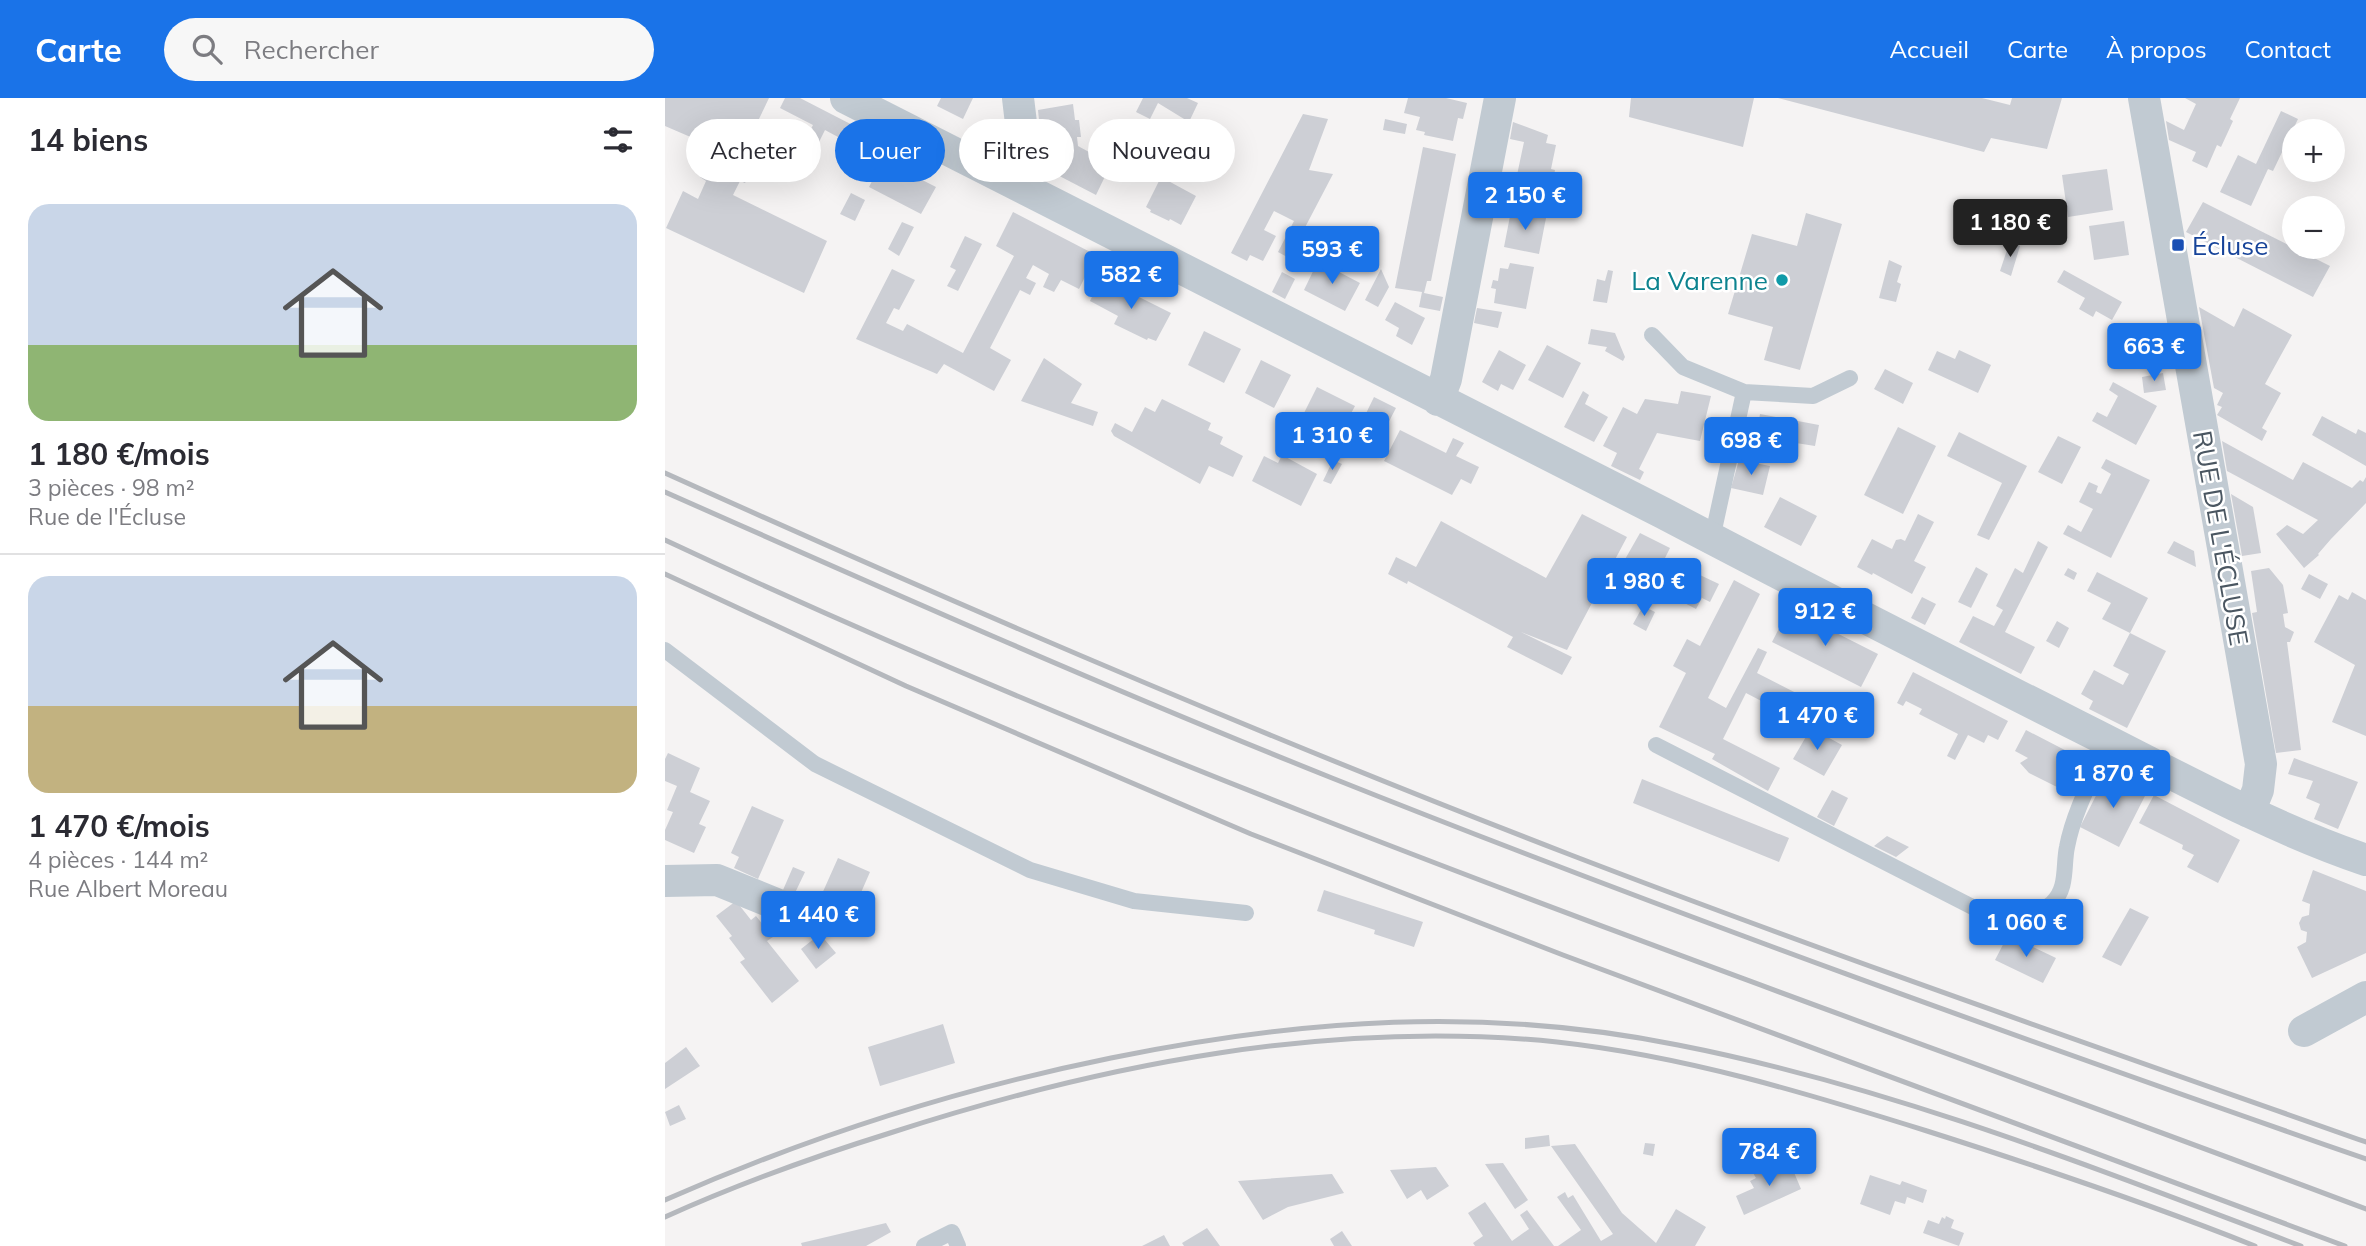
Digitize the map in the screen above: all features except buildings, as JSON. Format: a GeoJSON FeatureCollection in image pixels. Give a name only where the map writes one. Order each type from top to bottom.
{"type":"FeatureCollection","features":[{"type":"Feature","properties":{"kind":"street"},"geometry":{"type":"LineString","coordinates":[[846,98],[959,154]]}},
{"type":"Feature","properties":{"kind":"street"},"geometry":{"type":"LineString","coordinates":[[1018,98],[1020,119]]}},
{"type":"Feature","properties":{"kind":"street"},"geometry":{"type":"LineString","coordinates":[[1438,400],[1446,379],[1500,98]]}},
{"type":"Feature","properties":{"kind":"street","name":"RUE DE L'ÉCLUSE"},"geometry":{"type":"LineString","coordinates":[[2144,98],[2261,764],[2258,790],[2249,812]]}},
{"type":"Feature","properties":{"kind":"street"},"geometry":{"type":"LineString","coordinates":[[1014,182],[2249,812],[2337,850],[2366,859]]}},
{"type":"Feature","properties":{"kind":"street"},"geometry":{"type":"LineString","coordinates":[[665,881],[717,880],[818,921]]}},
{"type":"Feature","properties":{"kind":"street"},"geometry":{"type":"LineString","coordinates":[[2304,1031],[2366,997]]}},
{"type":"Feature","properties":{"kind":"lane"},"geometry":{"type":"LineString","coordinates":[[1652,335],[1683,367],[1744,392],[1812,396],[1850,378]]}},
{"type":"Feature","properties":{"kind":"lane"},"geometry":{"type":"LineString","coordinates":[[1711,539],[1744,392]]}},
{"type":"Feature","properties":{"kind":"lane"},"geometry":{"type":"LineString","coordinates":[[665,650],[815,764],[1030,870],[1134,901],[1246,913]]}},
{"type":"Feature","properties":{"kind":"lane"},"geometry":{"type":"LineString","coordinates":[[1655,745],[1996,919],[2030,914],[2053,903],[2065,878],[2066,850],[2073,823],[2109,741]]}},
{"type":"Feature","properties":{"kind":"lane"},"geometry":{"type":"LineString","coordinates":[[925,1246],[952,1232],[958,1246]]}},
{"type":"Feature","properties":{"kind":"railway"},"geometry":{"type":"LineString","coordinates":[[665,473],[1115,670],[1456,810],[1769,929],[2366,1142]]}},
{"type":"Feature","properties":{"kind":"railway"},"geometry":{"type":"LineString","coordinates":[[665,492],[1080,674],[1332,778],[1847,974],[2366,1159]]}},
{"type":"Feature","properties":{"kind":"railway"},"geometry":{"type":"LineString","coordinates":[[665,540],[873,634],[1084,724],[1295,809],[2366,1209]]}},
{"type":"Feature","properties":{"kind":"railway"},"geometry":{"type":"LineString","coordinates":[[665,574],[906,686],[1251,834],[1563,955],[2345,1246]]}},
{"type":"Feature","properties":{"kind":"railway"},"geometry":{"type":"LineString","coordinates":[[665,1200],[773,1156],[884,1117],[1054,1070],[1253,1034],[1394,1022],[1464,1022],[1535,1025],[1606,1033],[1678,1045],[1837,1083],[1994,1132],[2301,1246]]}},
{"type":"Feature","properties":{"kind":"railway"},"geometry":{"type":"LineString","coordinates":[[665,1217],[720,1193],[833,1152],[971,1108],[1052,1086],[1219,1053],[1303,1042],[1472,1036],[1604,1048],[1744,1078],[1927,1131],[2133,1200],[2255,1246]]}},
{"type":"Feature","properties":{"kind":"place","name":"Écluse"},"geometry":{"type":"Point","coordinates":[2178,245]}},
{"type":"Feature","properties":{"kind":"place","name":"La Varenne"},"geometry":{"type":"Point","coordinates":[1782,280]}}]}
